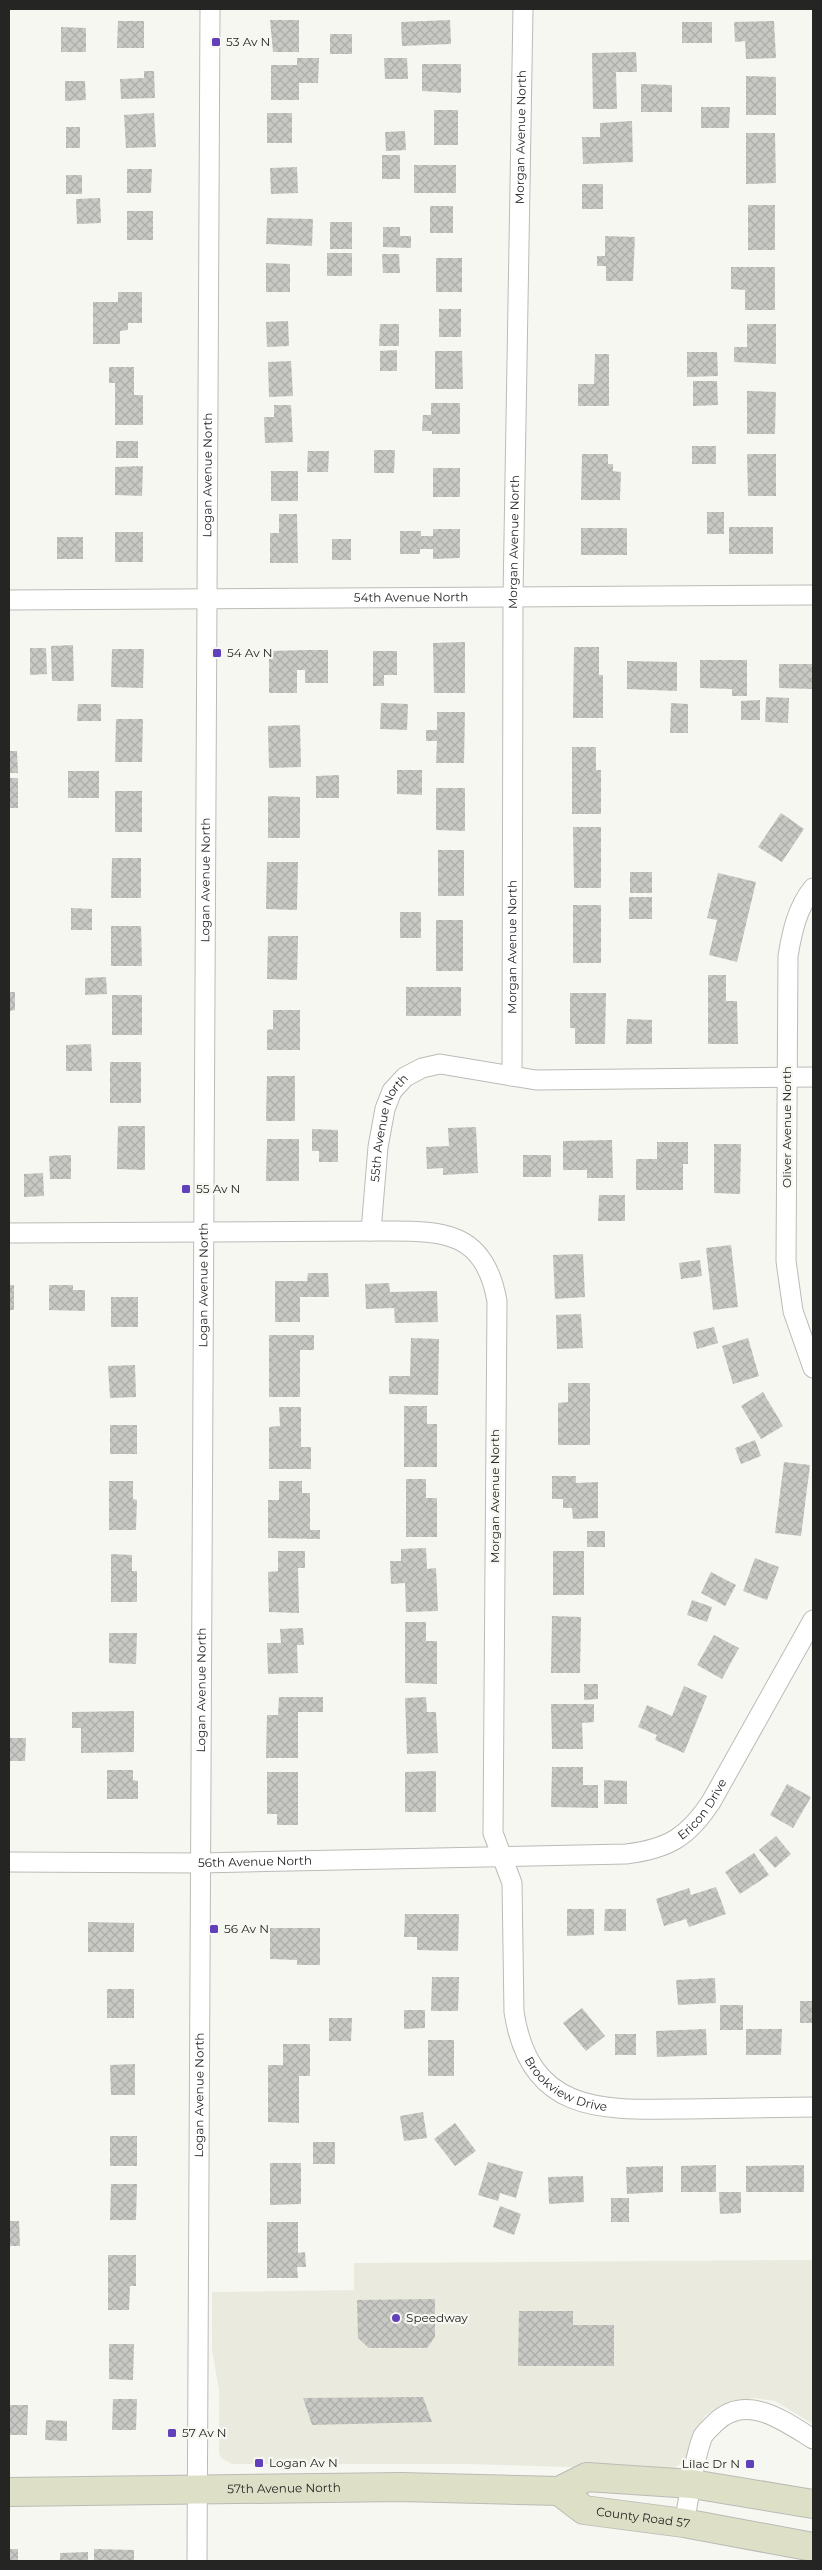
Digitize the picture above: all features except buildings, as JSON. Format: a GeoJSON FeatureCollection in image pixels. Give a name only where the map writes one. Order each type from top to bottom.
{"type":"FeatureCollection","features":[{"type":"Feature","properties":{"kind":"street","name":"Logan Avenue North"},"geometry":{"type":"LineString","coordinates":[[197,2561],[210,9]]}},
{"type":"Feature","properties":{"kind":"street","name":"Morgan Avenue North"},"geometry":{"type":"LineString","coordinates":[[512,1076],[513,597],[523,9]]}},
{"type":"Feature","properties":{"kind":"street","name":"54th Avenue North"},"geometry":{"type":"LineString","coordinates":[[9,600],[813,595]]}},
{"type":"Feature","properties":{"kind":"street","name":"Oliver Avenue North"},"geometry":{"type":"LineString","coordinates":[[813,888],[806,897],[793,926],[788,956],[786,1261],[793,1311],[813,1368]]}},
{"type":"Feature","properties":{"kind":"street","name":"55th Avenue North"},"geometry":{"type":"LineString","coordinates":[[371,1231],[380,1125],[392,1091],[405,1077],[422,1068],[440,1064],[536,1080],[813,1077]]}},
{"type":"Feature","properties":{"kind":"street","name":"Morgan Avenue North"},"geometry":{"type":"LineString","coordinates":[[371,1231],[422,1232],[468,1243],[483,1259],[493,1278],[497,1300],[493,1833],[501,1855]]}},
{"type":"Feature","properties":{"kind":"street"},"geometry":{"type":"LineString","coordinates":[[9,1233],[371,1231]]}},
{"type":"Feature","properties":{"kind":"street","name":"Ericon Drive"},"geometry":{"type":"LineString","coordinates":[[501,1855],[626,1854],[652,1851],[676,1840],[697,1824],[711,1802],[813,1620]]}},
{"type":"Feature","properties":{"kind":"street","name":"56th Avenue North"},"geometry":{"type":"LineString","coordinates":[[9,1862],[200,1863],[501,1855]]}},
{"type":"Feature","properties":{"kind":"street","name":"Brookview Drive"},"geometry":{"type":"LineString","coordinates":[[501,1855],[512,1883],[513,1996],[516,2027],[527,2058],[548,2083],[581,2102],[612,2110],[813,2107]]}},
{"type":"Feature","properties":{"kind":"street"},"geometry":{"type":"LineString","coordinates":[[684,2523],[698,2452],[704,2435],[729,2411],[745,2409],[771,2415],[813,2440]]}},
{"type":"Feature","properties":{"kind":"street"},"geometry":{"type":"LineString","coordinates":[[559,2491],[586,2477],[692,2484],[813,2504]]}},
{"type":"Feature","properties":{"kind":"street","name":"57th Avenue North"},"geometry":{"type":"LineString","coordinates":[[9,2492],[401,2488],[559,2491]]}},
{"type":"Feature","properties":{"kind":"street","name":"County Road 57"},"geometry":{"type":"LineString","coordinates":[[559,2491],[584,2510],[684,2523],[813,2547]]}},
{"type":"Feature","properties":{"kind":"shaded area"},"geometry":{"type":"Polygon","coordinates":[[[813,2260],[813,2424],[775,2401],[754,2398],[721,2405],[705,2416],[695,2433],[690,2457],[672,2470],[465,2464],[232,2464],[221,2458],[219,2453],[219,2390],[212,2350],[212,2292],[354,2290],[354,2263],[813,2260]]]}},
{"type":"Feature","properties":{"kind":"place","name":"53 Av N"},"geometry":{"type":"Point","coordinates":[216,42]}},
{"type":"Feature","properties":{"kind":"place","name":"54 Av N"},"geometry":{"type":"Point","coordinates":[217,653]}},
{"type":"Feature","properties":{"kind":"place","name":"55 Av N"},"geometry":{"type":"Point","coordinates":[186,1189]}},
{"type":"Feature","properties":{"kind":"place","name":"56 Av N"},"geometry":{"type":"Point","coordinates":[214,1929]}},
{"type":"Feature","properties":{"kind":"place","name":"Speedway"},"geometry":{"type":"Point","coordinates":[396,2318]}},
{"type":"Feature","properties":{"kind":"place","name":"57 Av N"},"geometry":{"type":"Point","coordinates":[172,2433]}},
{"type":"Feature","properties":{"kind":"place","name":"Logan Av N"},"geometry":{"type":"Point","coordinates":[259,2463]}},
{"type":"Feature","properties":{"kind":"place","name":"Lilac Dr N"},"geometry":{"type":"Point","coordinates":[750,2464]}}]}
